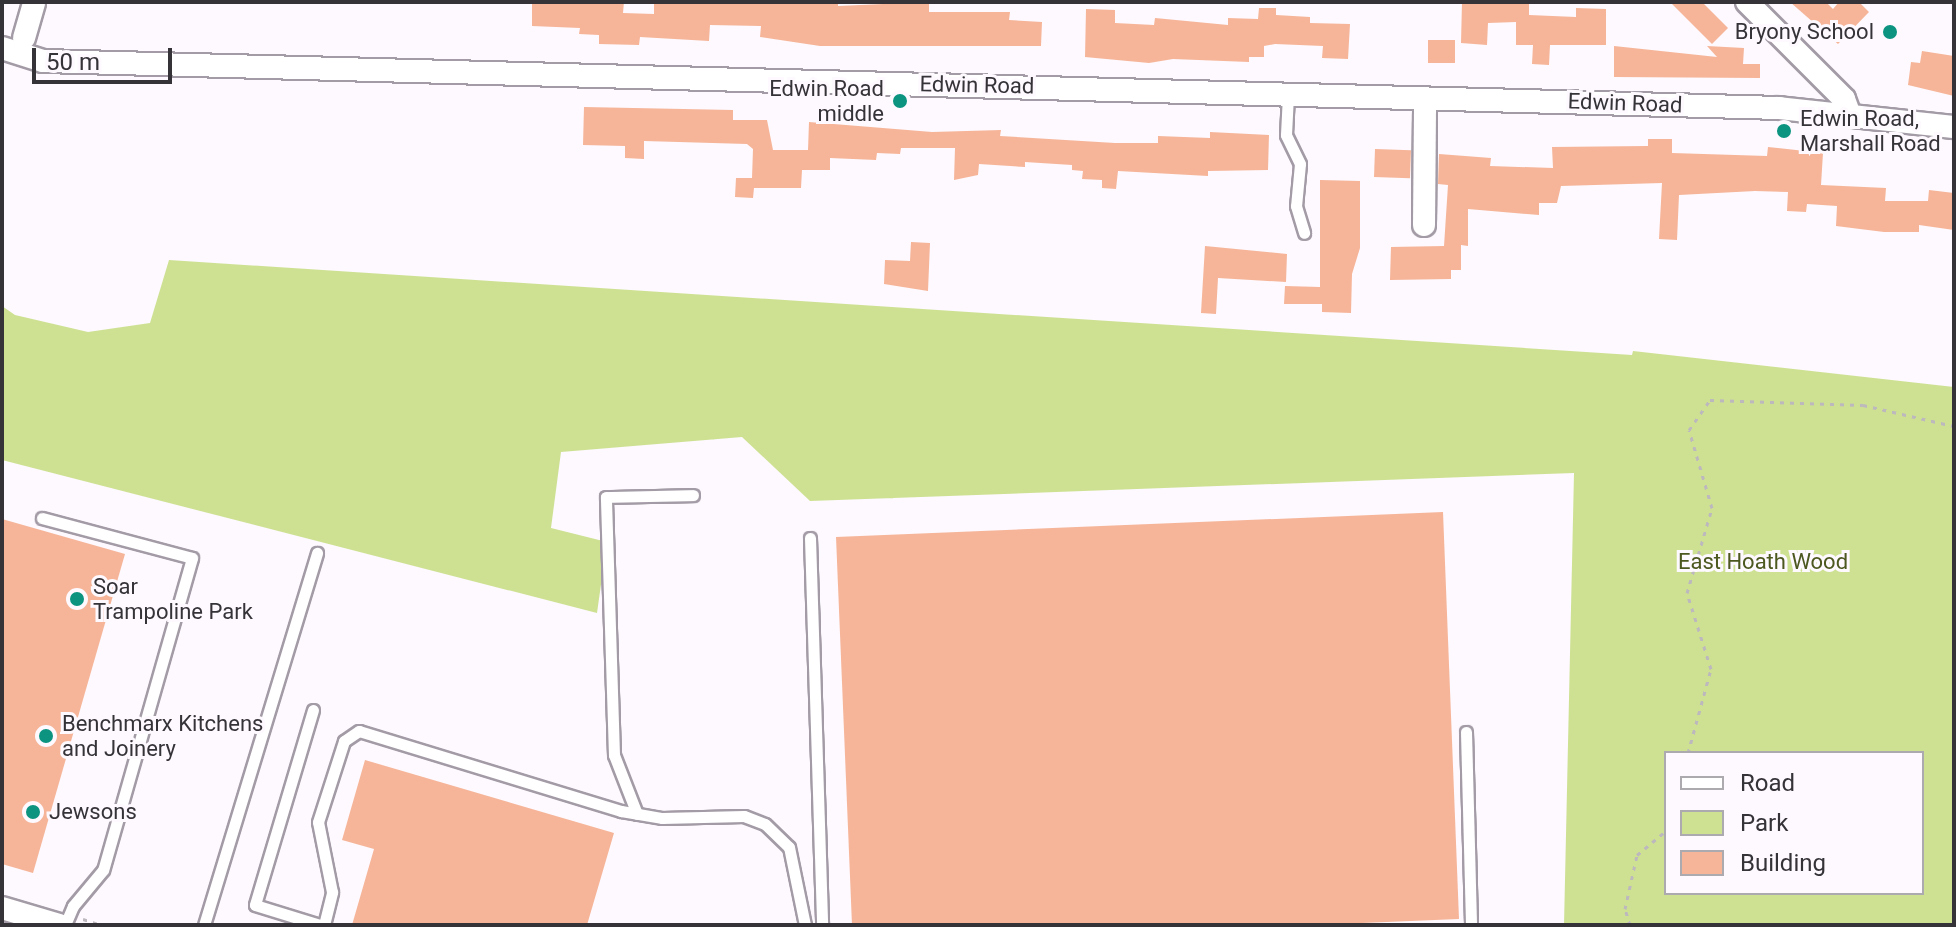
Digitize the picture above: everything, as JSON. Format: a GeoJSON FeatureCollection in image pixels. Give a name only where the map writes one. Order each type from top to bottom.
{"type":"FeatureCollection","features":[{"type":"Feature","properties":{"kind":"street"},"geometry":{"type":"LineString","coordinates":[[24,38],[34,2]]}},
{"type":"Feature","properties":{"kind":"street"},"geometry":{"type":"LineString","coordinates":[[1747,2],[1844,99],[1849,113]]}},
{"type":"Feature","properties":{"kind":"street","name":"Edwin Road"},"geometry":{"type":"LineString","coordinates":[[2,48],[43,61],[1849,113],[1954,127]]}},
{"type":"Feature","properties":{"kind":"street"},"geometry":{"type":"LineString","coordinates":[[1424,225],[1425,99]]}},
{"type":"Feature","properties":{"kind":"street"},"geometry":{"type":"LineString","coordinates":[[2,908],[62,925]]}},
{"type":"Feature","properties":{"kind":"lane"},"geometry":{"type":"LineString","coordinates":[[1288,95],[1286,135],[1300,164],[1296,206],[1304,233]]}},
{"type":"Feature","properties":{"kind":"lane"},"geometry":{"type":"LineString","coordinates":[[637,814],[614,755],[606,497],[693,495]]}},
{"type":"Feature","properties":{"kind":"lane"},"geometry":{"type":"LineString","coordinates":[[42,518],[192,558],[103,870],[73,906],[62,925]]}},
{"type":"Feature","properties":{"kind":"lane"},"geometry":{"type":"LineString","coordinates":[[810,538],[822,925]]}},
{"type":"Feature","properties":{"kind":"lane"},"geometry":{"type":"LineString","coordinates":[[204,925],[317,553]]}},
{"type":"Feature","properties":{"kind":"lane"},"geometry":{"type":"LineString","coordinates":[[313,710],[255,905],[322,925],[332,892],[318,822],[349,733],[372,733],[637,814],[744,816],[765,824],[789,847],[805,925]]}},
{"type":"Feature","properties":{"kind":"lane"},"geometry":{"type":"LineString","coordinates":[[1466,732],[1471,925]]}},
{"type":"Feature","properties":{"kind":"path"},"geometry":{"type":"LineString","coordinates":[[1689,751],[1711,669],[1687,593],[1712,508],[1689,430],[1710,400],[1863,405],[1954,426]]}},
{"type":"Feature","properties":{"kind":"path"},"geometry":{"type":"LineString","coordinates":[[1630,925],[1625,909],[1637,855],[1664,833]]}},
{"type":"Feature","properties":{"kind":"green space","name":"East Hoath Wood"},"geometry":{"type":"Polygon","coordinates":[[[169,260],[1632,355],[1633,351],[1954,387],[1954,925],[1564,925],[1574,473],[810,501],[742,437],[561,452],[551,528],[607,542],[597,613],[2,460],[2,306],[15,315],[88,332],[150,323],[169,260]]]}},
{"type":"Feature","properties":{"kind":"building"},"geometry":{"type":"Polygon","coordinates":[[[532,2],[624,2],[623,13],[654,14],[654,4],[688,2],[838,2],[838,6],[929,2],[929,12],[1010,12],[1009,20],[1042,22],[1041,46],[820,46],[760,37],[761,26],[710,25],[709,41],[640,37],[639,45],[599,44],[599,35],[579,34],[580,28],[532,26],[532,2]]]}},
{"type":"Feature","properties":{"kind":"building"},"geometry":{"type":"Polygon","coordinates":[[[1462,2],[1529,2],[1529,15],[1576,17],[1576,8],[1606,9],[1606,45],[1550,45],[1549,65],[1532,64],[1533,45],[1516,45],[1516,22],[1488,23],[1487,45],[1461,43],[1462,2]]]}},
{"type":"Feature","properties":{"kind":"building"},"geometry":{"type":"Polygon","coordinates":[[[1670,2],[1702,2],[1728,28],[1712,44],[1670,2]]]}},
{"type":"Feature","properties":{"kind":"building"},"geometry":{"type":"Polygon","coordinates":[[[1790,2],[1826,2],[1833,9],[1839,2],[1859,2],[1869,12],[1838,44],[1790,2]]]}},
{"type":"Feature","properties":{"kind":"building"},"geometry":{"type":"Polygon","coordinates":[[[1259,8],[1276,8],[1276,15],[1310,17],[1310,23],[1350,24],[1348,59],[1322,58],[1323,46],[1275,44],[1264,46],[1264,57],[1249,57],[1249,62],[1173,59],[1149,63],[1085,57],[1086,9],[1115,10],[1115,23],[1154,25],[1155,18],[1228,25],[1228,18],[1258,19],[1259,8]]]}},
{"type":"Feature","properties":{"kind":"building"},"geometry":{"type":"Polygon","coordinates":[[[1428,40],[1455,40],[1455,63],[1428,63],[1428,40]]]}},
{"type":"Feature","properties":{"kind":"building"},"geometry":{"type":"Polygon","coordinates":[[[1614,46],[1717,57],[1707,46],[1744,48],[1743,64],[1760,64],[1760,78],[1614,77],[1614,46]]]}},
{"type":"Feature","properties":{"kind":"building"},"geometry":{"type":"Polygon","coordinates":[[[1922,51],[1954,56],[1954,96],[1908,85],[1911,62],[1920,63],[1922,51]]]}},
{"type":"Feature","properties":{"kind":"building"},"geometry":{"type":"Polygon","coordinates":[[[584,107],[733,110],[733,120],[767,120],[773,150],[808,150],[809,122],[932,132],[1001,130],[1000,136],[1115,143],[1158,143],[1158,136],[1210,138],[1210,132],[1269,135],[1268,170],[1208,171],[1208,176],[1118,171],[1116,189],[1102,188],[1102,180],[1082,179],[1083,171],[1072,170],[1072,165],[1025,162],[1025,167],[979,164],[978,175],[954,180],[955,148],[901,148],[900,154],[877,153],[876,160],[830,158],[830,170],[802,170],[801,188],[754,188],[753,198],[735,197],[736,178],[752,178],[753,149],[747,144],[644,141],[644,159],[625,158],[625,146],[583,145],[584,107]]]}},
{"type":"Feature","properties":{"kind":"building"},"geometry":{"type":"Polygon","coordinates":[[[1648,139],[1672,139],[1672,153],[1767,156],[1768,147],[1823,153],[1821,185],[1886,188],[1885,201],[1928,201],[1929,190],[1954,193],[1954,230],[1919,225],[1919,232],[1884,232],[1836,226],[1837,206],[1807,204],[1806,212],[1787,211],[1788,192],[1755,191],[1679,195],[1677,240],[1659,239],[1662,183],[1561,186],[1557,203],[1539,203],[1539,215],[1468,209],[1468,246],[1461,245],[1461,270],[1451,270],[1451,279],[1390,280],[1391,247],[1444,246],[1448,185],[1438,184],[1439,154],[1491,158],[1490,166],[1553,168],[1552,147],[1648,146],[1648,139]]]}},
{"type":"Feature","properties":{"kind":"building"},"geometry":{"type":"Polygon","coordinates":[[[1375,149],[1411,150],[1410,178],[1374,177],[1375,149]]]}},
{"type":"Feature","properties":{"kind":"building"},"geometry":{"type":"Polygon","coordinates":[[[1320,180],[1360,181],[1360,248],[1352,274],[1351,313],[1322,312],[1322,304],[1284,304],[1285,286],[1320,287],[1320,180]]]}},
{"type":"Feature","properties":{"kind":"building"},"geometry":{"type":"Polygon","coordinates":[[[911,242],[930,243],[928,291],[884,284],[885,260],[910,261],[911,242]]]}},
{"type":"Feature","properties":{"kind":"building"},"geometry":{"type":"Polygon","coordinates":[[[1205,246],[1287,254],[1286,282],[1218,278],[1216,314],[1201,313],[1205,246]]]}},
{"type":"Feature","properties":{"kind":"building"},"geometry":{"type":"Polygon","coordinates":[[[1443,512],[1459,919],[1314,925],[852,925],[836,537],[1443,512]]]}},
{"type":"Feature","properties":{"kind":"building"},"geometry":{"type":"Polygon","coordinates":[[[2,519],[125,554],[33,873],[2,864],[2,519]]]}},
{"type":"Feature","properties":{"kind":"building"},"geometry":{"type":"Polygon","coordinates":[[[365,760],[614,833],[587,925],[352,925],[374,849],[342,840],[365,760]]]}},
{"type":"Feature","properties":{"kind":"place","name":"Bryony School"},"geometry":{"type":"Point","coordinates":[1890,32]}},
{"type":"Feature","properties":{"kind":"place","name":"Edwin Road middle"},"geometry":{"type":"Point","coordinates":[900,101]}},
{"type":"Feature","properties":{"kind":"place","name":"Edwin Road, Marshall Road"},"geometry":{"type":"Point","coordinates":[1784,131]}},
{"type":"Feature","properties":{"kind":"place","name":"Soar Trampoline Park"},"geometry":{"type":"Point","coordinates":[77,599]}},
{"type":"Feature","properties":{"kind":"place","name":"Benchmarx Kitchens and Joinery"},"geometry":{"type":"Point","coordinates":[46,736]}},
{"type":"Feature","properties":{"kind":"place","name":"Jewsons"},"geometry":{"type":"Point","coordinates":[33,812]}}]}
